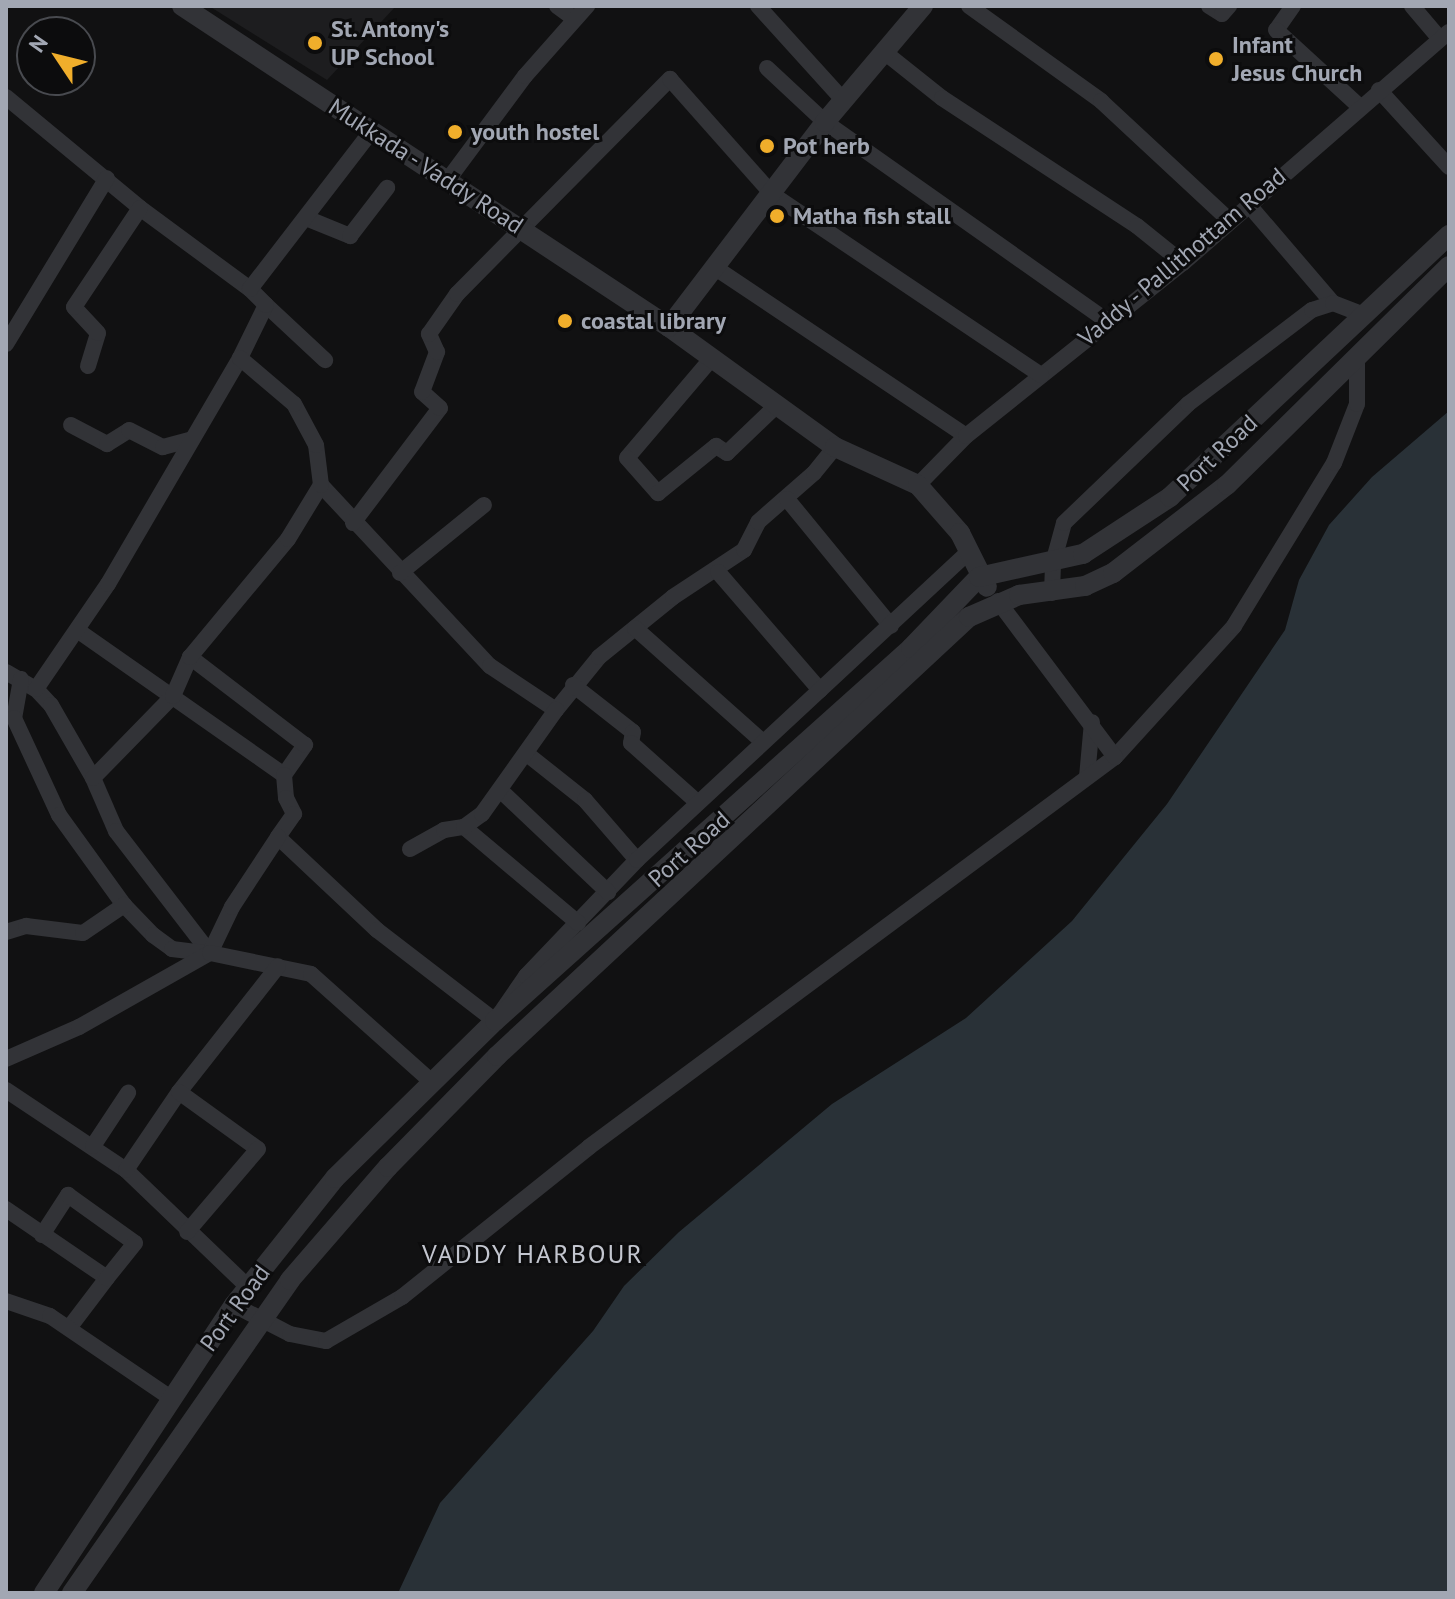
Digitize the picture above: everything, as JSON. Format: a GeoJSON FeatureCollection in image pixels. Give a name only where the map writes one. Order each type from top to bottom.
{"type":"FeatureCollection","features":[{"type":"Feature","properties":{"kind":"street","name":"Mukkada - Vaddy Road"},"geometry":{"type":"LineString","coordinates":[[182,6],[370,133],[524,229],[669,327],[835,447],[918,485]]}},
{"type":"Feature","properties":{"kind":"street"},"geometry":{"type":"LineString","coordinates":[[557,6],[575,19]]}},
{"type":"Feature","properties":{"kind":"street"},"geometry":{"type":"LineString","coordinates":[[447,181],[587,6]]}},
{"type":"Feature","properties":{"kind":"street"},"geometry":{"type":"LineString","coordinates":[[758,6],[844,101]]}},
{"type":"Feature","properties":{"kind":"street"},"geometry":{"type":"LineString","coordinates":[[669,327],[773,195],[825,122],[923,6]]}},
{"type":"Feature","properties":{"kind":"street"},"geometry":{"type":"LineString","coordinates":[[969,6],[1101,101],[1229,220]]}},
{"type":"Feature","properties":{"kind":"street"},"geometry":{"type":"LineString","coordinates":[[1209,6],[1222,14],[1229,6]]}},
{"type":"Feature","properties":{"kind":"street"},"geometry":{"type":"LineString","coordinates":[[1293,6],[1276,30],[1360,107]]}},
{"type":"Feature","properties":{"kind":"street"},"geometry":{"type":"LineString","coordinates":[[1412,6],[1444,36]]}},
{"type":"Feature","properties":{"kind":"street","name":"Vaddy - Pallithottam Road"},"geometry":{"type":"LineString","coordinates":[[918,485],[966,436],[1106,320],[1183,263],[1444,36]]}},
{"type":"Feature","properties":{"kind":"street"},"geometry":{"type":"LineString","coordinates":[[883,51],[942,98],[1137,226],[1183,263]]}},
{"type":"Feature","properties":{"kind":"street"},"geometry":{"type":"LineString","coordinates":[[767,68],[825,122],[1106,320]]}},
{"type":"Feature","properties":{"kind":"street"},"geometry":{"type":"LineString","coordinates":[[353,523],[440,408],[422,392],[437,352],[429,334],[457,294],[670,79],[773,195],[1041,375]]}},
{"type":"Feature","properties":{"kind":"street"},"geometry":{"type":"LineString","coordinates":[[1379,90],[1449,167]]}},
{"type":"Feature","properties":{"kind":"street"},"geometry":{"type":"LineString","coordinates":[[6,97],[140,208],[250,289],[325,360]]}},
{"type":"Feature","properties":{"kind":"street"},"geometry":{"type":"LineString","coordinates":[[250,289],[370,133]]}},
{"type":"Feature","properties":{"kind":"street"},"geometry":{"type":"LineString","coordinates":[[6,344],[107,178]]}},
{"type":"Feature","properties":{"kind":"street"},"geometry":{"type":"LineString","coordinates":[[306,218],[350,236],[387,188]]}},
{"type":"Feature","properties":{"kind":"street"},"geometry":{"type":"LineString","coordinates":[[1248,204],[1333,303],[1365,315]]}},
{"type":"Feature","properties":{"kind":"street"},"geometry":{"type":"LineString","coordinates":[[88,366],[98,333],[74,307],[140,208]]}},
{"type":"Feature","properties":{"kind":"street","name":"Port Road"},"geometry":{"type":"LineString","coordinates":[[72,1593],[262,1319],[388,1167],[979,577],[1083,554],[1170,497],[1449,235]]}},
{"type":"Feature","properties":{"kind":"street","name":"Port Road"},"geometry":{"type":"LineString","coordinates":[[44,1593],[248,1287],[335,1178],[495,1021],[700,854],[969,617],[998,601],[1052,593],[1113,573],[1227,485],[1449,266]]}},
{"type":"Feature","properties":{"kind":"street"},"geometry":{"type":"LineString","coordinates":[[714,267],[966,436]]}},
{"type":"Feature","properties":{"kind":"street"},"geometry":{"type":"LineString","coordinates":[[1052,593],[1053,563],[1064,523],[1086,498],[1188,404],[1312,310],[1333,303]]}},
{"type":"Feature","properties":{"kind":"street"},"geometry":{"type":"LineString","coordinates":[[36,689],[77,630],[240,358],[266,305]]}},
{"type":"Feature","properties":{"kind":"street"},"geometry":{"type":"LineString","coordinates":[[234,1305],[290,1334],[326,1341],[402,1297],[589,1147],[1115,757],[1234,626],[1326,476],[1357,404],[1357,356]]}},
{"type":"Feature","properties":{"kind":"street"},"geometry":{"type":"LineString","coordinates":[[240,358],[294,404],[316,445],[321,485],[353,523],[490,666],[556,710]]}},
{"type":"Feature","properties":{"kind":"street"},"geometry":{"type":"LineString","coordinates":[[712,358],[627,458],[658,493],[716,446],[727,453],[777,405]]}},
{"type":"Feature","properties":{"kind":"street"},"geometry":{"type":"LineString","coordinates":[[71,425],[107,444],[129,430],[163,447],[189,440]]}},
{"type":"Feature","properties":{"kind":"street"},"geometry":{"type":"LineString","coordinates":[[410,849],[444,830],[464,827],[500,790],[573,685],[673,597],[718,572],[744,550],[758,522],[787,499],[835,447]]}},
{"type":"Feature","properties":{"kind":"street"},"geometry":{"type":"LineString","coordinates":[[93,778],[173,696],[190,657],[288,539],[321,485]]}},
{"type":"Feature","properties":{"kind":"street"},"geometry":{"type":"LineString","coordinates":[[918,485],[960,533],[979,577],[1092,722],[1115,757]]}},
{"type":"Feature","properties":{"kind":"street"},"geometry":{"type":"LineString","coordinates":[[787,499],[891,626]]}},
{"type":"Feature","properties":{"kind":"street"},"geometry":{"type":"LineString","coordinates":[[400,573],[484,505]]}},
{"type":"Feature","properties":{"kind":"street"},"geometry":{"type":"LineString","coordinates":[[278,837],[377,930],[495,1021],[526,976],[637,860],[969,552]]}},
{"type":"Feature","properties":{"kind":"street"},"geometry":{"type":"LineString","coordinates":[[718,572],[820,690]]}},
{"type":"Feature","properties":{"kind":"street"},"geometry":{"type":"LineString","coordinates":[[635,628],[763,742]]}},
{"type":"Feature","properties":{"kind":"street"},"geometry":{"type":"LineString","coordinates":[[77,630],[284,775]]}},
{"type":"Feature","properties":{"kind":"street"},"geometry":{"type":"LineString","coordinates":[[6,1059],[91,1021],[210,953],[232,907],[294,814],[286,798],[284,775],[305,745],[190,657]]}},
{"type":"Feature","properties":{"kind":"street"},"geometry":{"type":"LineString","coordinates":[[14,676],[36,689],[93,778],[116,831],[210,953]]}},
{"type":"Feature","properties":{"kind":"street"},"geometry":{"type":"LineString","coordinates":[[14,676],[17,728],[59,815],[124,905],[172,949],[190,956],[210,953],[311,974],[433,1083]]}},
{"type":"Feature","properties":{"kind":"street"},"geometry":{"type":"LineString","coordinates":[[573,685],[633,732],[631,743],[697,802]]}},
{"type":"Feature","properties":{"kind":"street"},"geometry":{"type":"LineString","coordinates":[[1087,777],[1092,722]]}},
{"type":"Feature","properties":{"kind":"street"},"geometry":{"type":"LineString","coordinates":[[527,754],[585,800],[637,860]]}},
{"type":"Feature","properties":{"kind":"street"},"geometry":{"type":"LineString","coordinates":[[500,790],[608,892]]}},
{"type":"Feature","properties":{"kind":"street"},"geometry":{"type":"LineString","coordinates":[[464,827],[578,923]]}},
{"type":"Feature","properties":{"kind":"street"},"geometry":{"type":"LineString","coordinates":[[6,932],[26,926],[83,933],[124,905]]}},
{"type":"Feature","properties":{"kind":"street"},"geometry":{"type":"LineString","coordinates":[[126,1170],[179,1092],[278,966]]}},
{"type":"Feature","properties":{"kind":"street"},"geometry":{"type":"LineString","coordinates":[[6,1090],[126,1170],[187,1232],[248,1287]]}},
{"type":"Feature","properties":{"kind":"street"},"geometry":{"type":"LineString","coordinates":[[179,1092],[258,1149],[187,1232]]}},
{"type":"Feature","properties":{"kind":"street"},"geometry":{"type":"LineString","coordinates":[[93,1146],[128,1093]]}},
{"type":"Feature","properties":{"kind":"street"},"geometry":{"type":"LineString","coordinates":[[42,1235],[68,1195],[135,1243],[69,1328]]}},
{"type":"Feature","properties":{"kind":"street"},"geometry":{"type":"LineString","coordinates":[[6,1209],[107,1278]]}},
{"type":"Feature","properties":{"kind":"street"},"geometry":{"type":"LineString","coordinates":[[6,1301],[69,1328],[172,1399]]}},
{"type":"Feature","properties":{"kind":"shaded area","name":"St. Antony's UP School"},"geometry":{"type":"Polygon","coordinates":[[[209,6],[396,6],[327,80],[209,6]]]}},
{"type":"Feature","properties":{"kind":"shaded area"},"geometry":{"type":"Polygon","coordinates":[[[1449,411],[1449,1593],[398,1593],[440,1503],[593,1331],[624,1286],[679,1232],[832,1104],[966,1018],[1072,921],[1167,804],[1285,630],[1299,580],[1329,525],[1372,477],[1449,411]]]}},
{"type":"Feature","properties":{"kind":"place","name":"St. Antony's UP School"},"geometry":{"type":"Point","coordinates":[315,43]}},
{"type":"Feature","properties":{"kind":"place","name":"Infant Jesus Church"},"geometry":{"type":"Point","coordinates":[1216,59]}},
{"type":"Feature","properties":{"kind":"place","name":"youth hostel"},"geometry":{"type":"Point","coordinates":[455,132]}},
{"type":"Feature","properties":{"kind":"place","name":"Pot herb"},"geometry":{"type":"Point","coordinates":[767,146]}},
{"type":"Feature","properties":{"kind":"place","name":"Matha fish stall"},"geometry":{"type":"Point","coordinates":[777,216]}},
{"type":"Feature","properties":{"kind":"place","name":"coastal library"},"geometry":{"type":"Point","coordinates":[565,321]}},
{"type":"Feature","properties":{"kind":"district","name":"VADDY HARBOUR"},"geometry":{"type":"Point","coordinates":[533,1254]}}]}
